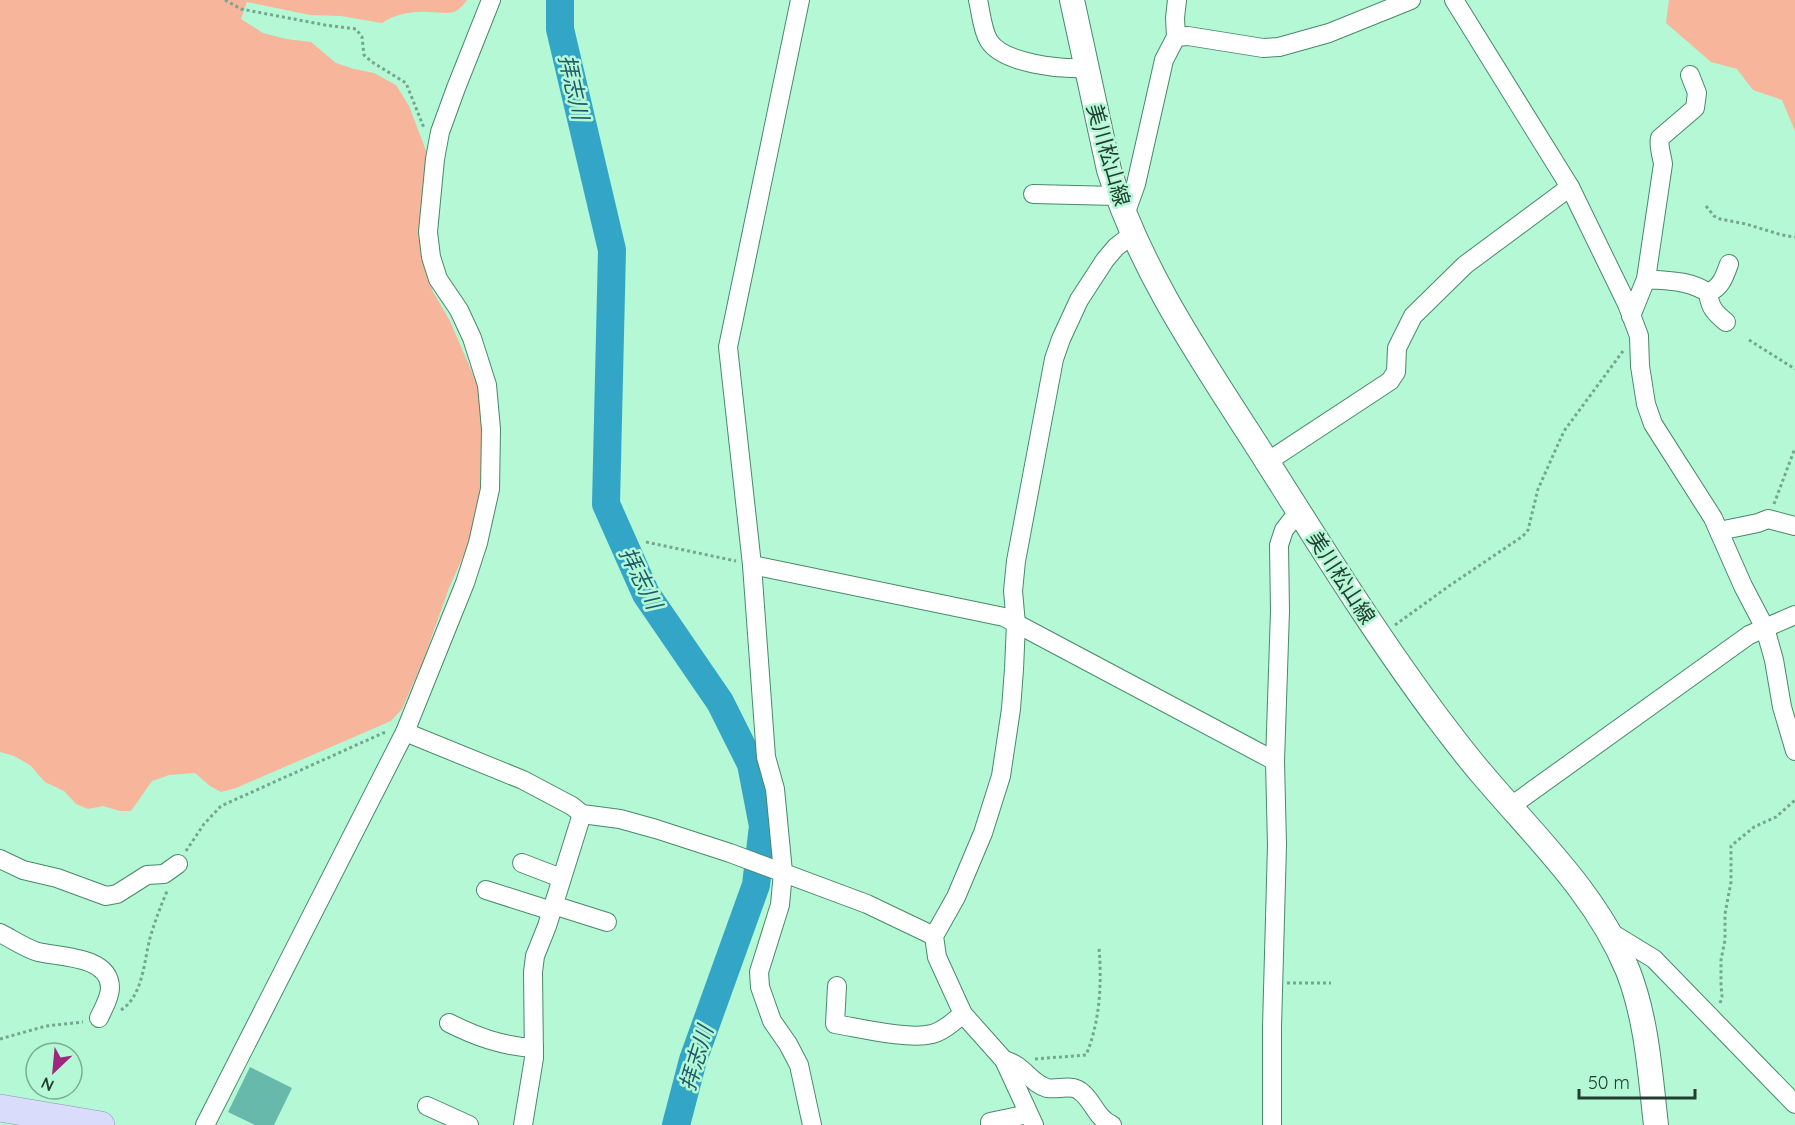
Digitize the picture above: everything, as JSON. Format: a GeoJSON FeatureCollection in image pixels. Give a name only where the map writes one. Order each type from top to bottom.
{"type":"FeatureCollection","features":[{"type":"Feature","properties":{"kind":"main road","name":"美川松山線"},"geometry":{"type":"LineString","coordinates":[[1072,0],[1104,152],[1125,215],[1162,295],[1379,637],[1454,740],[1579,887],[1610,932],[1628,972],[1644,1026],[1656,1125]]}},
{"type":"Feature","properties":{"kind":"main road"},"geometry":{"type":"LineString","coordinates":[[0,1108],[101,1125]]}},
{"type":"Feature","properties":{"kind":"street"},"geometry":{"type":"LineString","coordinates":[[205,1125],[405,732],[465,583],[478,543],[490,489],[491,429],[487,385],[472,338],[459,310],[438,279],[431,257],[428,232],[440,132],[491,0]]}},
{"type":"Feature","properties":{"kind":"street"},"geometry":{"type":"LineString","coordinates":[[800,0],[728,348],[752,565],[766,757],[775,789],[780,871],[780,905],[759,972],[760,987],[772,1021],[799,1065],[812,1125]]}},
{"type":"Feature","properties":{"kind":"street"},"geometry":{"type":"LineString","coordinates":[[978,0],[987,39],[995,49],[1009,56],[1050,67],[1085,68]]}},
{"type":"Feature","properties":{"kind":"street"},"geometry":{"type":"LineString","coordinates":[[1108,1124],[1081,1092],[1074,1088],[1047,1088],[1036,1082],[1009,1061],[963,1014],[937,957],[934,936],[956,897],[983,833],[1001,776],[1011,709],[1016,624],[1013,591],[1016,561],[1054,359],[1068,323],[1095,275],[1116,247],[1136,184],[1164,60],[1176,37],[1177,0]]}},
{"type":"Feature","properties":{"kind":"street"},"geometry":{"type":"LineString","coordinates":[[1176,37],[1188,36],[1263,48],[1279,46],[1329,33],[1411,0]]}},
{"type":"Feature","properties":{"kind":"street"},"geometry":{"type":"LineString","coordinates":[[1454,0],[1570,187],[1631,316],[1639,336],[1642,384],[1653,424],[1713,518],[1743,586],[1765,628],[1774,660],[1782,707],[1795,751]]}},
{"type":"Feature","properties":{"kind":"street"},"geometry":{"type":"LineString","coordinates":[[1631,316],[1646,279],[1663,164],[1659,144],[1664,134],[1695,108],[1697,93],[1690,75]]}},
{"type":"Feature","properties":{"kind":"street"},"geometry":{"type":"LineString","coordinates":[[1267,462],[1390,381],[1396,372],[1397,348],[1413,316],[1466,265],[1570,187]]}},
{"type":"Feature","properties":{"kind":"street"},"geometry":{"type":"LineString","coordinates":[[1033,194],[1054,193],[1125,215]]}},
{"type":"Feature","properties":{"kind":"street"},"geometry":{"type":"LineString","coordinates":[[1707,293],[1717,289],[1729,264]]}},
{"type":"Feature","properties":{"kind":"street"},"geometry":{"type":"LineString","coordinates":[[1646,279],[1686,283],[1700,288],[1707,293],[1714,313],[1726,322]]}},
{"type":"Feature","properties":{"kind":"street"},"geometry":{"type":"LineString","coordinates":[[1272,1125],[1279,545],[1284,530],[1298,512]]}},
{"type":"Feature","properties":{"kind":"street"},"geometry":{"type":"LineString","coordinates":[[1719,531],[1758,524],[1768,519],[1795,526]]}},
{"type":"Feature","properties":{"kind":"street"},"geometry":{"type":"LineString","coordinates":[[752,565],[1004,616],[1275,761]]}},
{"type":"Feature","properties":{"kind":"street"},"geometry":{"type":"LineString","coordinates":[[1511,806],[1749,635],[1795,615]]}},
{"type":"Feature","properties":{"kind":"street"},"geometry":{"type":"LineString","coordinates":[[405,732],[523,780],[572,806],[582,814],[620,819],[730,853],[867,904],[934,936]]}},
{"type":"Feature","properties":{"kind":"street"},"geometry":{"type":"LineString","coordinates":[[523,1125],[532,1080],[535,956],[582,814]]}},
{"type":"Feature","properties":{"kind":"street"},"geometry":{"type":"LineString","coordinates":[[0,860],[23,870],[57,878],[106,896],[117,894],[147,875],[164,874],[178,864]]}},
{"type":"Feature","properties":{"kind":"street"},"geometry":{"type":"LineString","coordinates":[[522,862],[561,878]]}},
{"type":"Feature","properties":{"kind":"street"},"geometry":{"type":"LineString","coordinates":[[486,890],[607,922]]}},
{"type":"Feature","properties":{"kind":"street"},"geometry":{"type":"LineString","coordinates":[[1610,932],[1654,959],[1795,1104]]}},
{"type":"Feature","properties":{"kind":"street"},"geometry":{"type":"LineString","coordinates":[[0,933],[35,951],[87,962],[104,970],[109,978],[110,989],[99,1018]]}},
{"type":"Feature","properties":{"kind":"street"},"geometry":{"type":"LineString","coordinates":[[837,986],[835,1024],[901,1034],[932,1034],[942,1030],[963,1014]]}},
{"type":"Feature","properties":{"kind":"street"},"geometry":{"type":"LineString","coordinates":[[448,1023],[484,1039],[517,1047],[534,1048]]}},
{"type":"Feature","properties":{"kind":"street"},"geometry":{"type":"LineString","coordinates":[[990,1125],[990,1122],[1033,1122],[1009,1061]]}},
{"type":"Feature","properties":{"kind":"street"},"geometry":{"type":"LineString","coordinates":[[427,1106],[469,1125]]}},
{"type":"Feature","properties":{"kind":"path"},"geometry":{"type":"LineString","coordinates":[[225,0],[241,9],[325,25],[356,28],[362,37],[364,55],[406,82],[416,102],[435,159]]}},
{"type":"Feature","properties":{"kind":"path"},"geometry":{"type":"LineString","coordinates":[[1706,206],[1714,216],[1720,219],[1795,237]]}},
{"type":"Feature","properties":{"kind":"path"},"geometry":{"type":"LineString","coordinates":[[1379,637],[1523,536],[1528,530],[1538,489],[1564,431],[1627,345],[1639,336]]}},
{"type":"Feature","properties":{"kind":"path"},"geometry":{"type":"LineString","coordinates":[[1749,340],[1795,369]]}},
{"type":"Feature","properties":{"kind":"path"},"geometry":{"type":"LineString","coordinates":[[1768,519],[1795,448]]}},
{"type":"Feature","properties":{"kind":"path"},"geometry":{"type":"LineString","coordinates":[[646,542],[752,565]]}},
{"type":"Feature","properties":{"kind":"path"},"geometry":{"type":"LineString","coordinates":[[0,1039],[46,1026],[99,1018],[125,1007],[139,982],[162,902],[178,864],[204,824],[221,806],[384,732],[405,732]]}},
{"type":"Feature","properties":{"kind":"path"},"geometry":{"type":"LineString","coordinates":[[1712,1018],[1722,997],[1721,960],[1725,940],[1725,914],[1731,882],[1731,846],[1754,827],[1776,817],[1795,800]]}},
{"type":"Feature","properties":{"kind":"path"},"geometry":{"type":"LineString","coordinates":[[1009,1061],[1086,1056],[1098,1008],[1101,984],[1099,948]]}},
{"type":"Feature","properties":{"kind":"path"},"geometry":{"type":"LineString","coordinates":[[1274,983],[1331,982]]}},
{"type":"Feature","properties":{"kind":"shaded area"},"geometry":{"type":"Polygon","coordinates":[[[0,0],[467,0],[454,12],[410,13],[392,17],[382,23],[341,16],[310,15],[247,2],[241,19],[263,33],[311,42],[336,63],[374,73],[396,85],[409,106],[430,161],[424,247],[432,290],[450,321],[480,391],[483,431],[480,488],[469,543],[402,709],[391,721],[236,788],[221,792],[195,773],[169,775],[152,781],[131,811],[120,811],[103,806],[88,809],[76,804],[64,791],[45,782],[30,765],[14,756],[0,752],[0,0]]]}},
{"type":"Feature","properties":{"kind":"shaded area"},"geometry":{"type":"Polygon","coordinates":[[[1669,0],[1795,0],[1795,131],[1782,100],[1753,90],[1737,69],[1711,62],[1666,23],[1669,0]]]}},
{"type":"Feature","properties":{"kind":"building"},"geometry":{"type":"Polygon","coordinates":[[[250,1067],[292,1088],[274,1125],[255,1125],[228,1112],[250,1067]]]}},
{"type":"Feature","properties":{"kind":"waterway","name":"拝志川"},"geometry":{"type":"LineString","coordinates":[[560,0],[560,29],[612,250],[606,504],[646,594],[720,702],[751,764],[763,826],[756,885],[693,1060],[676,1125]]}}]}
